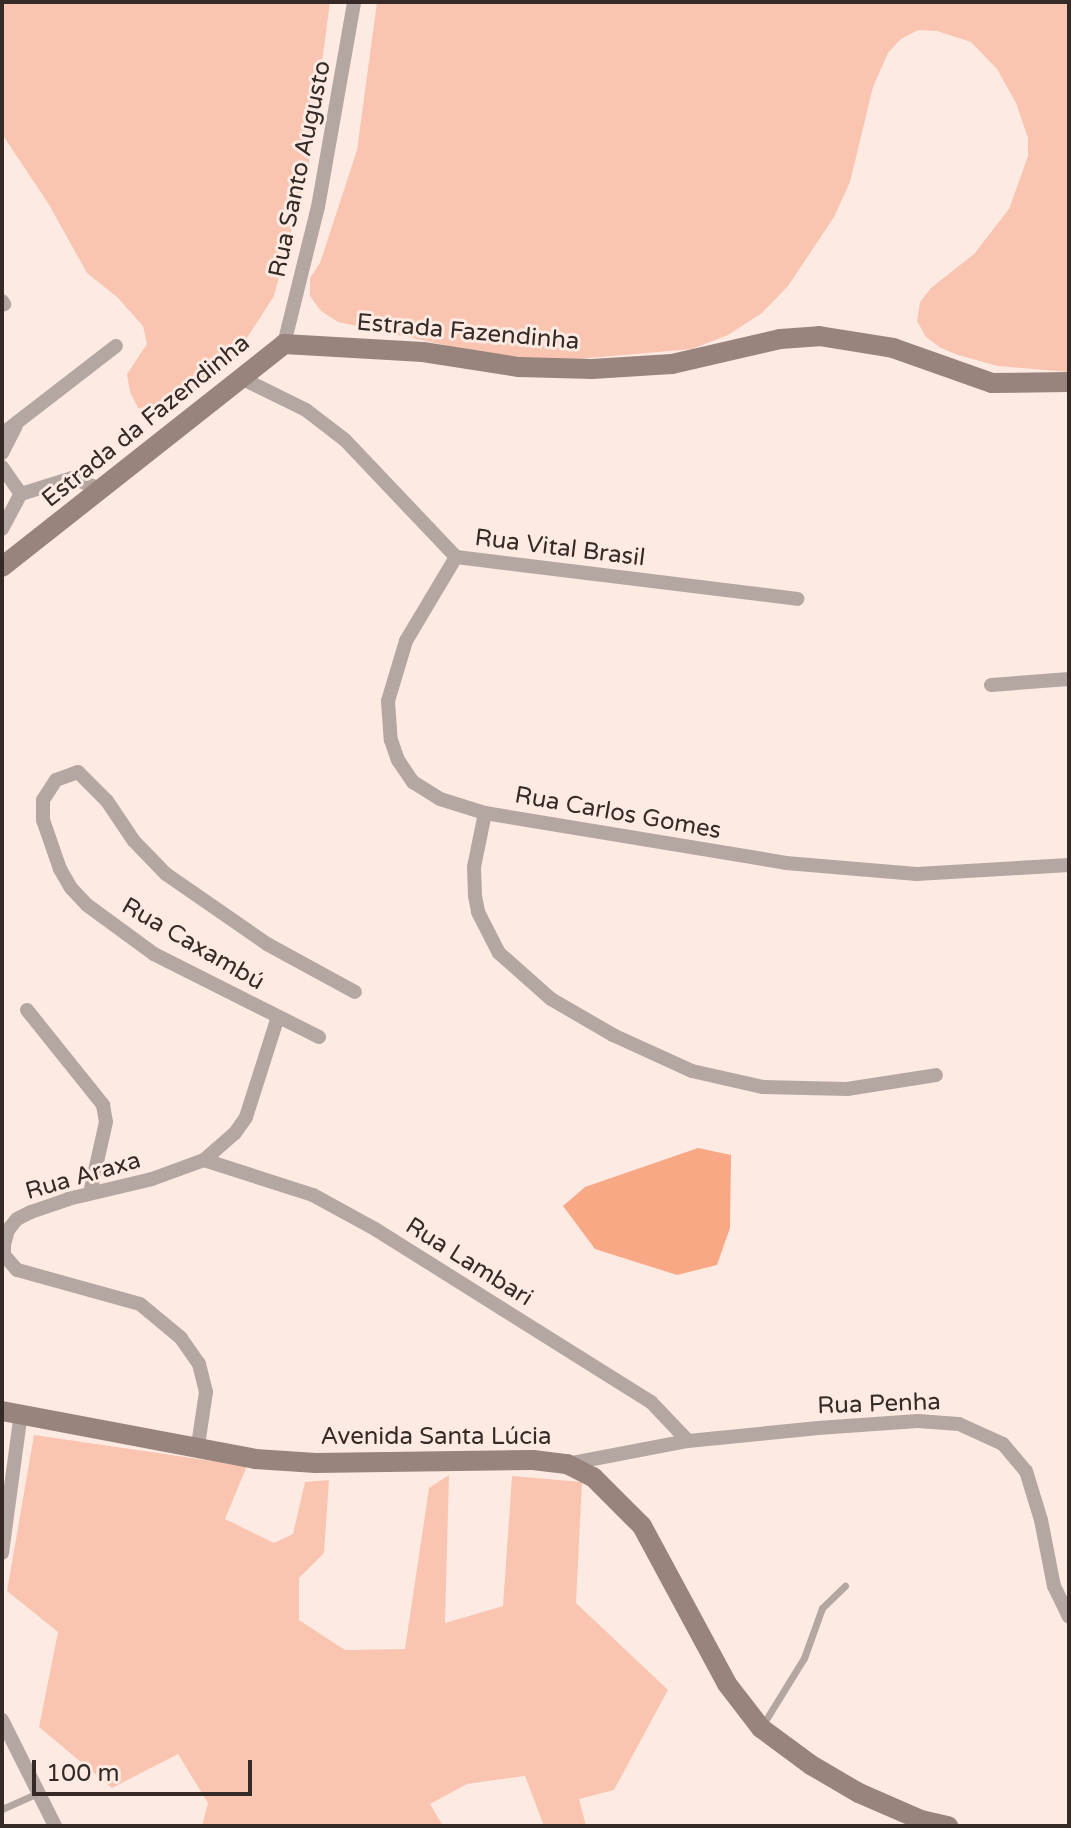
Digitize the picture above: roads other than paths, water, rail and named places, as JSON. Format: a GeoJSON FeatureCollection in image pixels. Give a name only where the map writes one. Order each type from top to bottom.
{"type":"FeatureCollection","features":[{"type":"Feature","properties":{"kind":"street","name":"Rua Santo Augusto"},"geometry":{"type":"LineString","coordinates":[[284,344],[318,207],[354,2]]}},
{"type":"Feature","properties":{"kind":"street","name":"Estrada Fazendinha"},"geometry":{"type":"LineString","coordinates":[[284,344],[423,352],[519,367],[592,369],[672,364],[780,339],[819,336],[893,348],[992,383],[1069,382]]}},
{"type":"Feature","properties":{"kind":"street","name":"Estrada da Fazendinha"},"geometry":{"type":"LineString","coordinates":[[2,567],[284,344]]}},
{"type":"Feature","properties":{"kind":"street"},"geometry":{"type":"LineString","coordinates":[[2,434],[116,346]]}},
{"type":"Feature","properties":{"kind":"street","name":"Rua Vital Brasil"},"geometry":{"type":"LineString","coordinates":[[241,378],[306,410],[345,440],[456,557],[797,599]]}},
{"type":"Feature","properties":{"kind":"street"},"geometry":{"type":"LineString","coordinates":[[2,529],[12,487],[2,467],[2,452],[16,426]]}},
{"type":"Feature","properties":{"kind":"street"},"geometry":{"type":"LineString","coordinates":[[12,487],[72,478],[100,489]]}},
{"type":"Feature","properties":{"kind":"street","name":"Rua Carlos Gomes"},"geometry":{"type":"LineString","coordinates":[[456,557],[406,641],[392,681],[389,721],[398,760],[413,782],[440,799],[485,813],[786,863],[862,871],[948,874],[1069,865]]}},
{"type":"Feature","properties":{"kind":"street"},"geometry":{"type":"LineString","coordinates":[[991,685],[1069,679]]}},
{"type":"Feature","properties":{"kind":"street","name":"Rua Caxambú"},"geometry":{"type":"LineString","coordinates":[[319,1037],[154,954],[104,919],[71,888],[43,820],[43,800],[56,780],[78,772],[107,801],[134,841],[166,874],[267,944],[355,992]]}},
{"type":"Feature","properties":{"kind":"street"},"geometry":{"type":"LineString","coordinates":[[485,813],[474,867],[478,912],[499,953],[551,999],[613,1035],[692,1071],[763,1087],[847,1089],[936,1075]]}},
{"type":"Feature","properties":{"kind":"street"},"geometry":{"type":"LineString","coordinates":[[27,1010],[103,1105],[106,1122],[90,1193]]}},
{"type":"Feature","properties":{"kind":"street","name":"Rua Araxa"},"geometry":{"type":"LineString","coordinates":[[198,1445],[206,1392],[199,1364],[181,1338],[140,1304],[17,1270],[4,1255],[8,1230],[17,1219],[90,1193],[152,1179],[204,1160],[235,1133],[246,1117],[278,1017]]}},
{"type":"Feature","properties":{"kind":"street","name":"Rua Lambari"},"geometry":{"type":"LineString","coordinates":[[204,1160],[313,1195],[375,1229],[651,1402],[688,1441]]}},
{"type":"Feature","properties":{"kind":"street"},"geometry":{"type":"LineString","coordinates":[[2,1553],[12,1412]]}},
{"type":"Feature","properties":{"kind":"street","name":"Avenida Santa Lúcia"},"geometry":{"type":"LineString","coordinates":[[12,1412],[198,1445],[255,1459],[316,1463],[533,1460],[567,1464],[593,1477],[642,1526],[727,1684],[761,1728],[811,1765],[859,1793],[911,1816],[948,1826]]}},
{"type":"Feature","properties":{"kind":"street","name":"Rua Penha"},"geometry":{"type":"LineString","coordinates":[[567,1464],[688,1441],[918,1421],[959,1424],[1003,1444],[1026,1471],[1041,1520],[1054,1586],[1069,1617]]}},
{"type":"Feature","properties":{"kind":"street"},"geometry":{"type":"LineString","coordinates":[[2,1720],[55,1826]]}},
{"type":"Feature","properties":{"kind":"lane"},"geometry":{"type":"LineString","coordinates":[[761,1728],[804,1658],[822,1608],[845,1586]]}},
{"type":"Feature","properties":{"kind":"lane"},"geometry":{"type":"LineString","coordinates":[[2,1809],[38,1793]]}}]}
